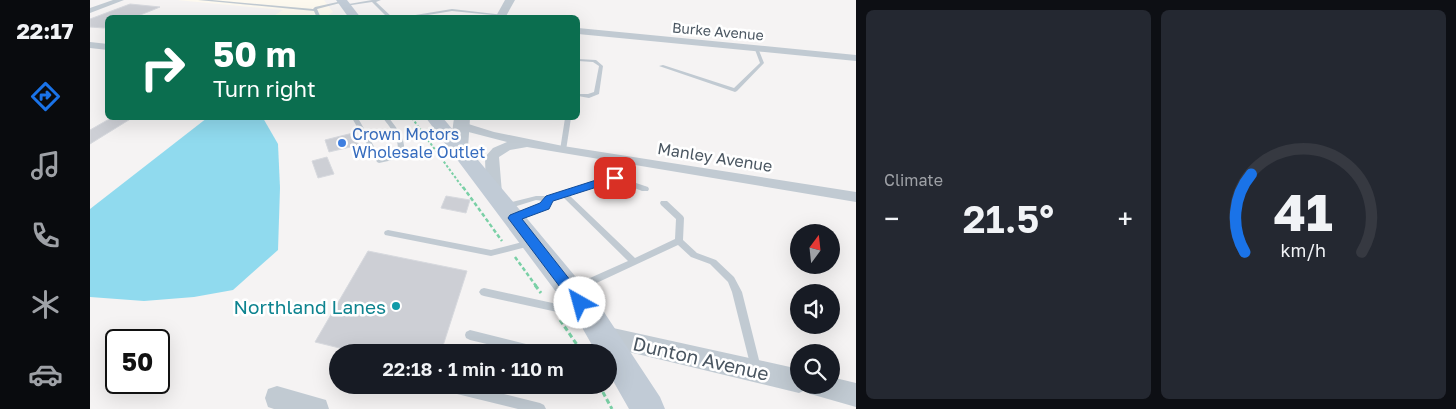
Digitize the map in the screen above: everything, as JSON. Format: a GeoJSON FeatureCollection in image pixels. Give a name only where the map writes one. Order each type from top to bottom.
{"type":"FeatureCollection","features":[{"type":"Feature","properties":{"kind":"main road"},"geometry":{"type":"LineString","coordinates":[[343,2],[353,15]]}},
{"type":"Feature","properties":{"kind":"main road"},"geometry":{"type":"LineString","coordinates":[[436,120],[504,206],[521,246],[561,299],[597,326],[618,372],[648,409]]}},
{"type":"Feature","properties":{"kind":"street"},"geometry":{"type":"LineString","coordinates":[[90,11],[120,0]]}},
{"type":"Feature","properties":{"kind":"street"},"geometry":{"type":"LineString","coordinates":[[502,15],[510,0]]}},
{"type":"Feature","properties":{"kind":"street","name":"Burke Avenue"},"geometry":{"type":"LineString","coordinates":[[580,32],[856,58]]}},
{"type":"Feature","properties":{"kind":"street"},"geometry":{"type":"LineString","coordinates":[[90,45],[105,47]]}},
{"type":"Feature","properties":{"kind":"street"},"geometry":{"type":"LineString","coordinates":[[459,148],[462,122]]}},
{"type":"Feature","properties":{"kind":"street","name":"Manley Avenue"},"geometry":{"type":"LineString","coordinates":[[462,122],[491,135],[563,150],[856,197]]}},
{"type":"Feature","properties":{"kind":"street","name":"Manley Avenue"},"geometry":{"type":"LineString","coordinates":[[504,206],[491,162],[495,151],[510,146],[538,145]]}},
{"type":"Feature","properties":{"kind":"street","name":"Dunton Avenue"},"geometry":{"type":"LineString","coordinates":[[597,326],[790,379]]}},
{"type":"Feature","properties":{"kind":"street"},"geometry":{"type":"LineString","coordinates":[[840,391],[856,395]]}},
{"type":"Feature","properties":{"kind":"street"},"geometry":{"type":"LineString","coordinates":[[277,398],[316,409]]}},
{"type":"Feature","properties":{"kind":"lane"},"geometry":{"type":"LineString","coordinates":[[200,0],[315,10]]}},
{"type":"Feature","properties":{"kind":"lane"},"geometry":{"type":"LineString","coordinates":[[315,10],[319,6],[343,2],[378,0]]}},
{"type":"Feature","properties":{"kind":"lane"},"geometry":{"type":"LineString","coordinates":[[373,1],[388,15]]}},
{"type":"Feature","properties":{"kind":"lane"},"geometry":{"type":"LineString","coordinates":[[315,10],[318,15]]}},
{"type":"Feature","properties":{"kind":"lane"},"geometry":{"type":"LineString","coordinates":[[419,15],[452,10],[494,15]]}},
{"type":"Feature","properties":{"kind":"lane"},"geometry":{"type":"LineString","coordinates":[[662,66],[736,90],[762,62],[756,48]]}},
{"type":"Feature","properties":{"kind":"lane"},"geometry":{"type":"LineString","coordinates":[[580,60],[594,61],[601,66],[597,93],[589,96],[580,95]]}},
{"type":"Feature","properties":{"kind":"lane"},"geometry":{"type":"LineString","coordinates":[[356,120],[379,161],[400,157],[404,147],[401,138],[388,120]]}},
{"type":"Feature","properties":{"kind":"lane"},"geometry":{"type":"LineString","coordinates":[[563,150],[568,120]]}},
{"type":"Feature","properties":{"kind":"lane"},"geometry":{"type":"LineString","coordinates":[[612,158],[615,178]]}},
{"type":"Feature","properties":{"kind":"lane"},"geometry":{"type":"LineString","coordinates":[[504,206],[536,198],[550,199],[615,178],[646,189]]}},
{"type":"Feature","properties":{"kind":"lane"},"geometry":{"type":"LineString","coordinates":[[564,194],[633,261]]}},
{"type":"Feature","properties":{"kind":"lane"},"geometry":{"type":"LineString","coordinates":[[504,206],[544,206],[550,199]]}},
{"type":"Feature","properties":{"kind":"lane"},"geometry":{"type":"LineString","coordinates":[[664,204],[680,218],[679,241],[694,255],[713,262],[731,280],[737,292],[756,371]]}},
{"type":"Feature","properties":{"kind":"lane"},"geometry":{"type":"LineString","coordinates":[[388,232],[491,253],[521,246]]}},
{"type":"Feature","properties":{"kind":"lane"},"geometry":{"type":"LineString","coordinates":[[484,292],[561,299],[633,261],[679,241]]}},
{"type":"Feature","properties":{"kind":"lane"},"geometry":{"type":"LineString","coordinates":[[470,335],[506,344]]}},
{"type":"Feature","properties":{"kind":"lane"},"geometry":{"type":"LineString","coordinates":[[481,394],[540,409]]}},
{"type":"Feature","properties":{"kind":"path"},"geometry":{"type":"LineString","coordinates":[[414,120],[521,246],[561,299],[579,344]]}},
{"type":"Feature","properties":{"kind":"path"},"geometry":{"type":"LineString","coordinates":[[604,394],[612,409]]}},
{"type":"Feature","properties":{"kind":"shaded area"},"geometry":{"type":"Polygon","coordinates":[[[177,0],[324,0],[333,12],[328,15],[275,15],[283,10],[177,0]]]}},
{"type":"Feature","properties":{"kind":"water"},"geometry":{"type":"Polygon","coordinates":[[[204,120],[264,120],[278,144],[280,188],[278,250],[233,290],[194,297],[144,301],[90,297],[90,209],[204,120]]]}},
{"type":"Feature","properties":{"kind":"building"},"geometry":{"type":"Polygon","coordinates":[[[130,4],[160,7],[140,15],[105,15],[104,28],[90,27],[90,19],[130,4]]]}},
{"type":"Feature","properties":{"kind":"building"},"geometry":{"type":"Polygon","coordinates":[[[108,120],[129,120],[90,144],[90,130],[108,120]]]}},
{"type":"Feature","properties":{"kind":"building","name":"Crown Motors Wholesale Outlet"},"geometry":{"type":"Polygon","coordinates":[[[353,133],[359,145],[329,152],[325,140],[353,133]]]}},
{"type":"Feature","properties":{"kind":"building"},"geometry":{"type":"Polygon","coordinates":[[[327,157],[334,174],[318,178],[312,161],[327,157]]]}},
{"type":"Feature","properties":{"kind":"building"},"geometry":{"type":"Polygon","coordinates":[[[446,196],[470,200],[466,213],[441,208],[446,196]]]}},
{"type":"Feature","properties":{"kind":"building","name":"Northland Lanes"},"geometry":{"type":"Polygon","coordinates":[[[368,251],[467,271],[444,344],[329,345],[315,342],[368,251]]]}},
{"type":"Feature","properties":{"kind":"place","name":"Crown Motors Wholesale Outlet"},"geometry":{"type":"Point","coordinates":[342,143]}},
{"type":"Feature","properties":{"kind":"place","name":"Northland Lanes"},"geometry":{"type":"Point","coordinates":[396,306]}},
{"type":"Feature","properties":{"kind":"route"},"geometry":{"type":"LineString","coordinates":[[580,303],[514,218],[537,210],[550,199],[615,178]]}}]}
